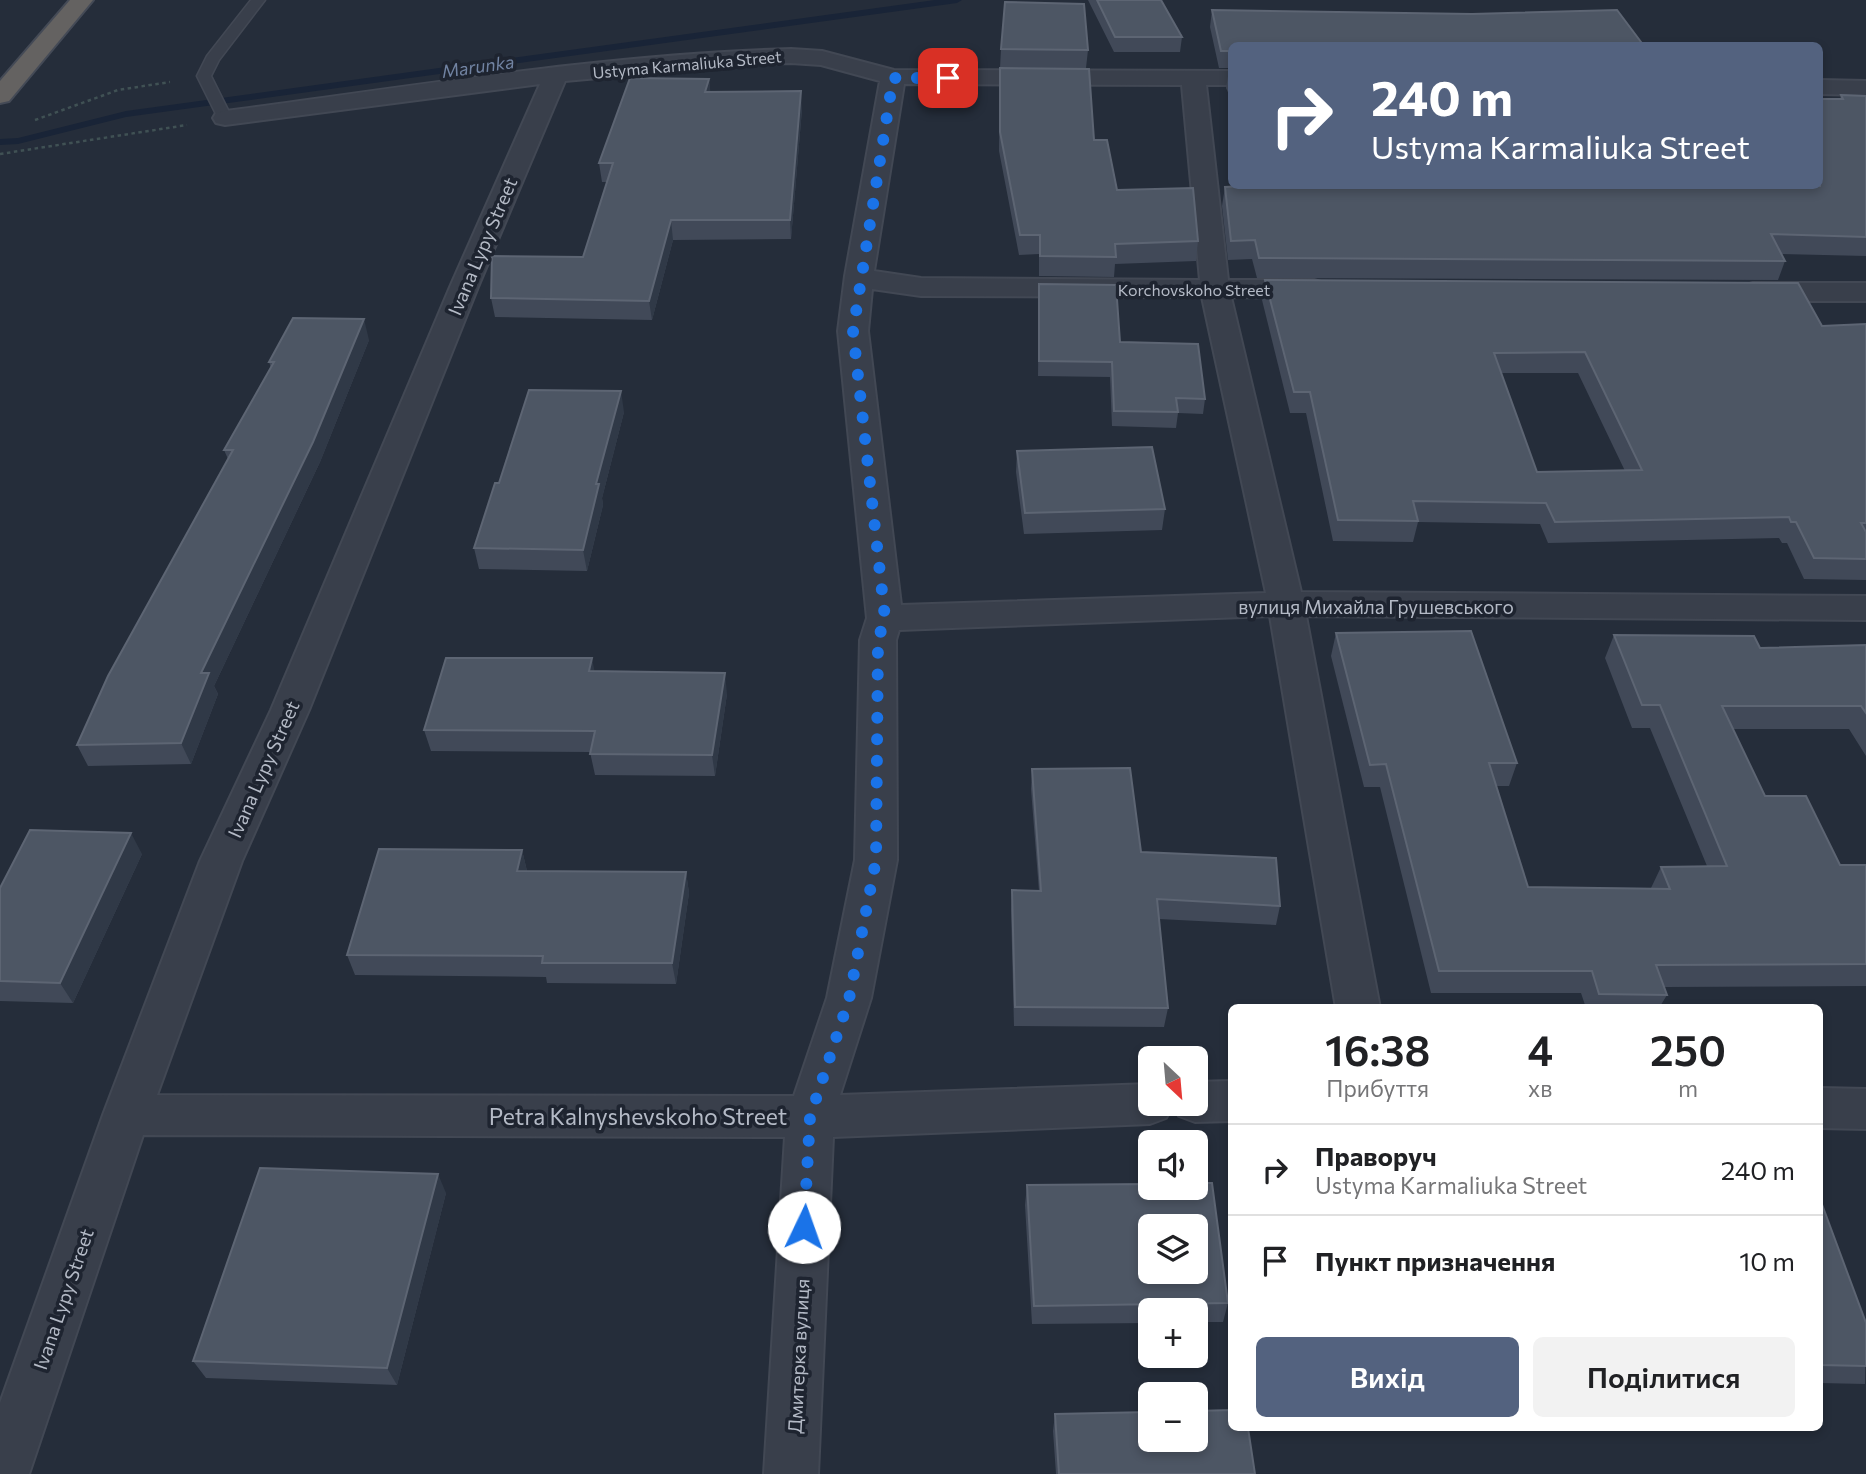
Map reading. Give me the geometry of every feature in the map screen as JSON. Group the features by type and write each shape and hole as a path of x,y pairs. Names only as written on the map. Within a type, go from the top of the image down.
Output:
{"highway":[{"path":"0,96 82,0"}],"street":[{"name":"Ustyma Karmaliuka Street","path":"221,109 556,75 791,56 822,58 893,78 1228,78"},
{"name":"Ivana Lypy Street","path":"2,1474 126,1115 221,861 290,710 464,287 556,75"},
{"name":"Дмитерка вулиця","path":"791,1474 810,1117 849,999 876,860 878,640 885,618 853,331 859,276 893,78"},
{"path":"1193,78 1215,289 1286,604 1357,1004"},
{"path":"1823,87 1866,88"},
{"name":"Korchovskoho Street","path":"859,276 887,284 921,287 1339,289"},
{"path":"1727,291 1866,292"},
{"name":"вулиця Михайла Грушевського","path":"885,618 1286,604 1866,608"},
{"path":"1208,1102 1228,1101"},
{"name":"Petra Kalnyshevskoho Street","path":"126,1115 810,1117 1138,1104"},
{"path":"1823,1108 1866,1110"}],"lane":[{"path":"221,109 204,76 212,60 258,0"}],"path":[{"path":"30,122 118,90 204,76"},
{"path":"0,154 221,109"}],"building":[{"path":"1097,0 1161,0 1182,37 1115,37"},
{"path":"1005,2 1084,4 1088,50 1001,49"},
{"path":"1212,10 1472,14 1617,10 1641,42 1228,42 1228,51 1221,51"},
{"path":"1000,68 1089,69 1094,140 1107,140 1117,190 1193,188 1198,241 1115,244 1116,257 1040,256 1040,235 1020,235 1000,132"},
{"path":"630,78 709,79 705,92 801,91 790,220 671,220 649,301 491,298 492,256 583,257 613,163 599,163"},
{"path":"1841,95 1866,96 1866,237 1771,234 1785,261 1259,258 1255,240 1231,241 1225,187 1823,189 1823,99 1843,99"},
{"path":"1265,280 1798,283 1822,326 1866,324 1866,523 1861,523 1866,532 1866,559 1814,558 1796,522 1791,522 1789,517 1555,522 1546,503 1413,501 1418,521 1338,520 1310,392 1294,392","holes":["1585,352 1642,470 1537,472 1494,353"]},
{"path":"1039,284 1116,285 1120,342 1198,344 1205,399 1176,398 1178,412 1114,411 1112,362 1039,361"},
{"path":"293,318 364,319 313,442 201,673 209,673 181,743 77,745 108,676 233,450 224,450 274,362 269,362"},
{"path":"529,390 621,391 596,484 599,484 583,550 474,548 495,483 499,483"},
{"path":"1152,447 1165,509 1025,513 1017,451"},
{"path":"1471,631 1517,763 1489,763 1528,887 1670,889 1661,867 1727,866 1660,705 1642,705 1614,635 1754,636 1760,648 1866,645 1866,713 1861,706 1722,706 1765,796 1806,796 1840,865 1866,865 1866,964 1656,965 1667,995 1599,994 1592,971 1439,971 1386,764 1370,765 1336,633"},
{"path":"446,658 592,658 589,671 725,673 712,755 590,754 595,731 424,730"},
{"path":"1130,768 1141,852 1276,858 1280,906 1157,899 1168,1008 1015,1007 1012,890 1041,891 1032,769"},
{"path":"30,830 131,833 60,983 0,981 0,888"},
{"path":"379,849 522,850 517,871 686,872 672,963 542,963 543,956 347,955"},
{"path":"260,1168 438,1174 387,1368 193,1361"},
{"path":"1208,1183 1212,1183 1228,1303 1208,1303 1208,1298 1138,1298 1138,1304 1034,1306 1027,1185 1138,1184 1138,1200 1208,1200"},
{"path":"1823,1207 1866,1323 1866,1366 1823,1365"},
{"path":"1228,1410 1228,1431 1248,1431 1255,1474 1059,1474 1055,1414 1138,1412 1138,1452 1208,1452 1208,1411"}],"waterway":[{"name":"Marunka","path":"0,142 18,141 126,114 957,0"}],"route":[{"path":"804,1227 810,1117 849,999 876,860 878,640 885,618 853,331 859,276 893,78 948,78"}]}
